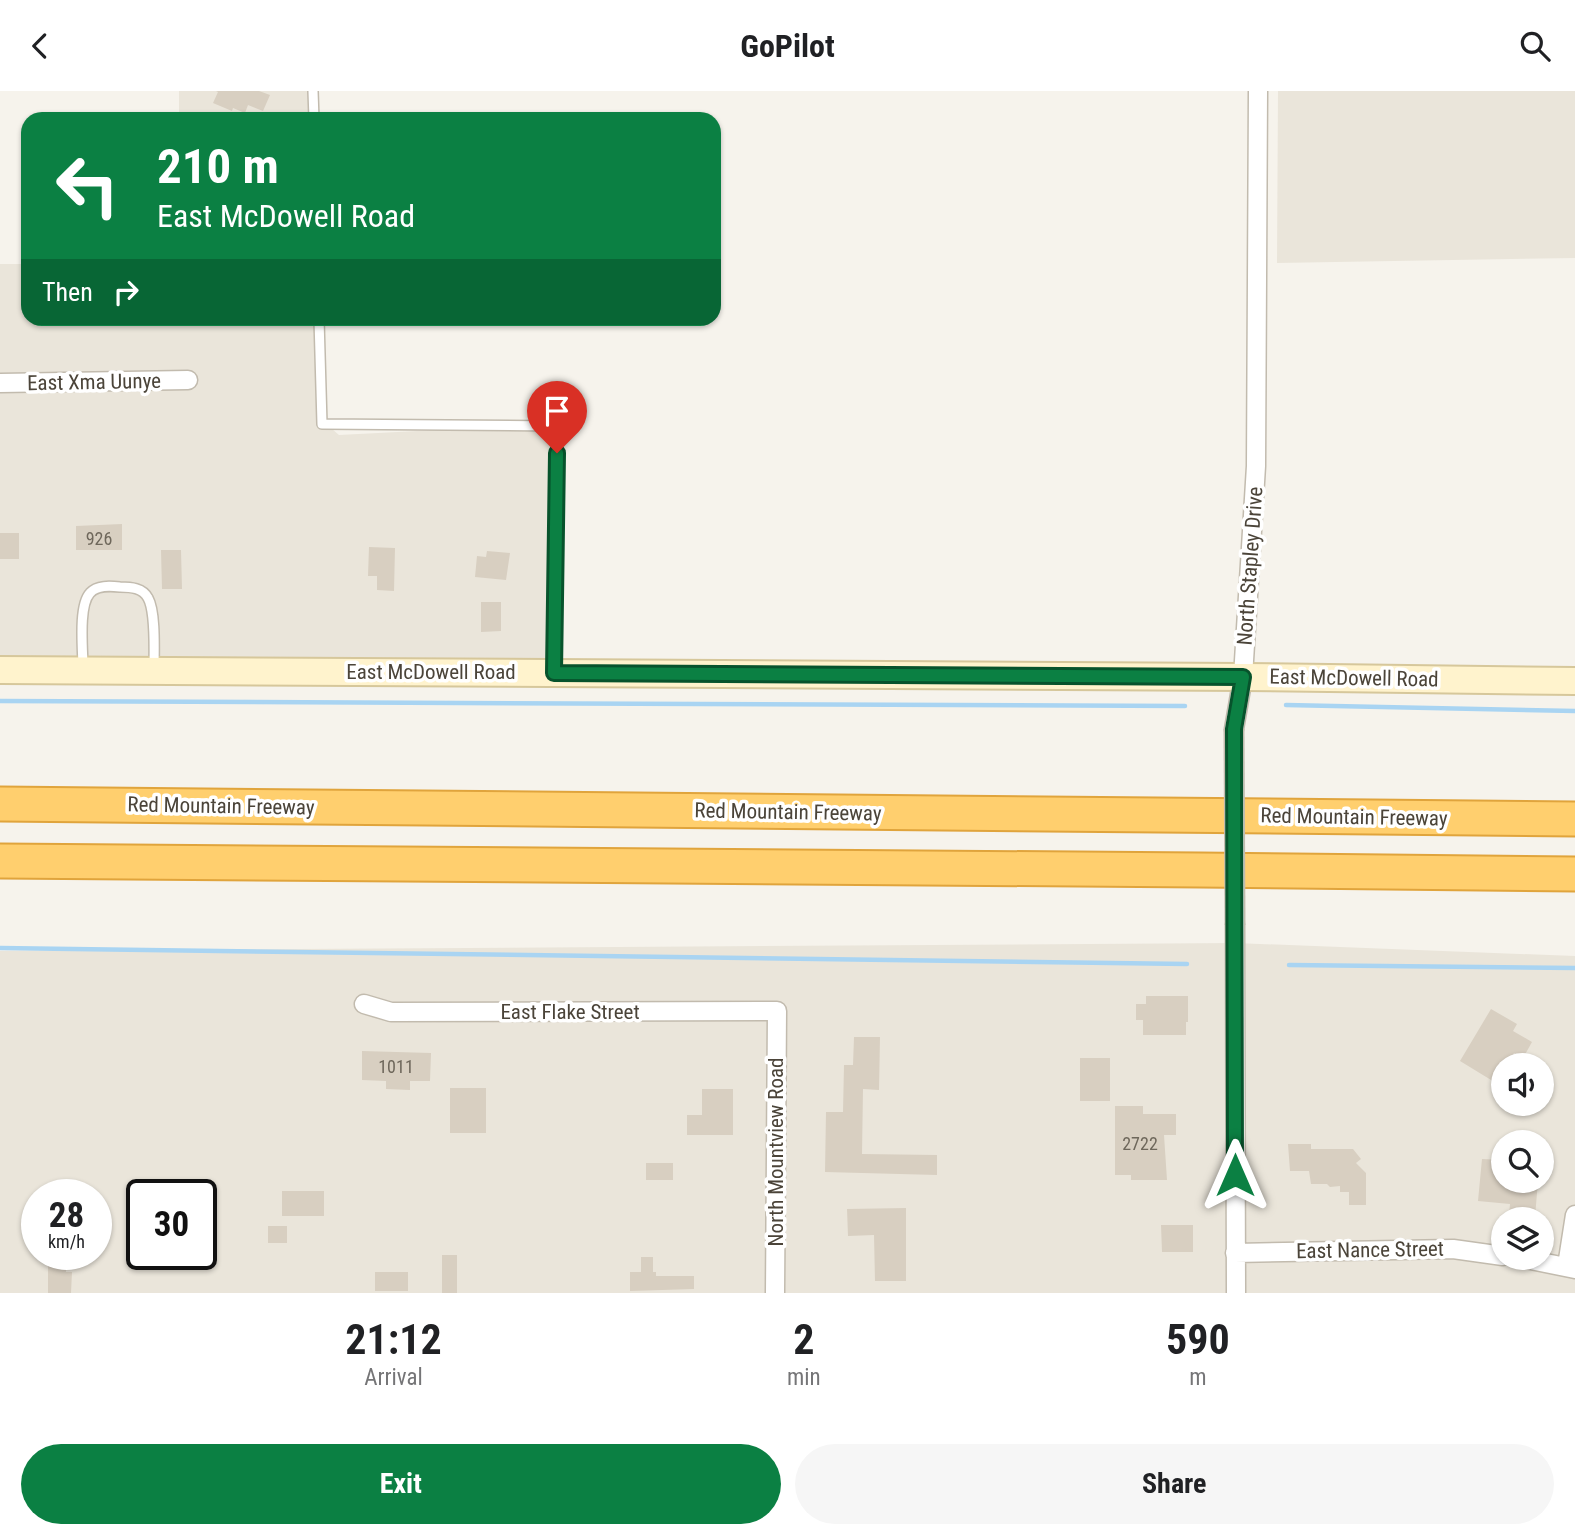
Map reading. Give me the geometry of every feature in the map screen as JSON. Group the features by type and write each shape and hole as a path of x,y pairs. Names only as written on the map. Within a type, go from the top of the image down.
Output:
{"highway":[{"name":"Red Mountain Freeway","path":"0,804 1575,819"},
{"path":"0,861 1575,874"}],"street":[{"name":"North Stapley Drive","path":"1236,1293 1234,729 1243,677 1256,466 1258,91"},
{"name":"East Xma Uunye","path":"0,383 188,380"},
{"name":"East McDowell Road","path":"0,670 1575,681"},
{"name":"East Flake Street","path":"364,1004 391,1012 777,1011"},
{"name":"North Mountview Road","path":"775,1293 777,1011"},
{"path":"1571,1268 1575,1215"},
{"name":"East Nance Street","path":"1236,1253 1453,1249 1491,1254"}],"lane":[{"path":"313,91 314,112"},
{"path":"319,326 322,424 557,426 554,673"},
{"path":"83,670 84,604 90,592 102,586 131,587 144,591 152,612 154,670"}],"shaded area":[{"path":"179,91 314,91 315,112 179,112"},
{"path":"1278,91 1575,91 1575,258 1277,263"},
{"path":"0,264 21,264 21,326 317,326 318,417 339,435 533,425 550,430 554,441 548,662 0,661"},
{"path":"1235,943 1575,956 1575,1293 0,1293 0,951"}],"building":[{"path":"216,91 259,91 270,95 263,111 248,105 245,112 243,112 233,108 232,111 213,103 218,92"},
{"path":"122,524 122,550 76,550 76,526"},
{"path":"0,533 19,533 19,559 0,559"},
{"path":"369,547 395,548 394,591 377,590 377,576 368,576"},
{"path":"161,550 181,550 182,589 162,589"},
{"path":"487,551 510,553 506,580 475,577 477,556 486,557"},
{"path":"481,602 501,602 501,631 481,632"},
{"path":"1146,996 1188,996 1186,1035 1143,1035 1143,1020 1136,1020 1136,1004 1146,1004"},
{"path":"1491,1009 1517,1024 1513,1031 1532,1042 1526,1053 1491,1053 1491,1080 1460,1061"},
{"path":"854,1037 880,1037 879,1090 863,1089 862,1154 937,1155 937,1175 825,1172 826,1112 843,1112 844,1065 853,1065"},
{"path":"362,1051 431,1053 430,1081 410,1081 410,1090 386,1089 386,1081 362,1080"},
{"path":"1080,1058 1110,1058 1110,1101 1080,1101"},
{"path":"450,1088 486,1088 486,1133 450,1133"},
{"path":"702,1089 733,1089 733,1135 687,1135 687,1115 702,1115"},
{"path":"1115,1106 1143,1106 1143,1114 1176,1114 1176,1135 1164,1135 1167,1180 1131,1180 1131,1175 1115,1175"},
{"path":"1288,1144 1311,1144 1311,1149 1353,1149 1361,1159 1356,1163 1366,1173 1366,1205 1349,1205 1349,1192 1340,1192 1340,1186 1311,1184 1309,1171 1290,1171"},
{"path":"1482,1159 1491,1159 1491,1193 1537,1193 1536,1207 1510,1207 1510,1204 1478,1201"},
{"path":"646,1163 673,1163 673,1180 646,1180"},
{"path":"282,1191 324,1191 324,1216 282,1216"},
{"path":"906,1208 906,1281 875,1281 874,1235 848,1236 847,1209"},
{"path":"1161,1225 1193,1225 1193,1252 1162,1252"},
{"path":"268,1226 287,1226 287,1243 268,1243"},
{"path":"442,1255 457,1255 457,1293 442,1293"},
{"path":"641,1257 653,1257 653,1272 656,1272 656,1276 694,1276 694,1289 630,1291 630,1272 641,1272"},
{"path":"48,1270 72,1272 71,1293 48,1293"},
{"path":"375,1272 408,1272 408,1291 375,1291"}],"waterway":[{"path":"0,701 1185,706"},
{"path":"1286,705 1575,711"},
{"path":"0,948 1187,964"},
{"path":"1289,965 1575,968"}],"route":[{"path":"557,453 554,673 1243,677 1234,729 1235,1175"}]}
